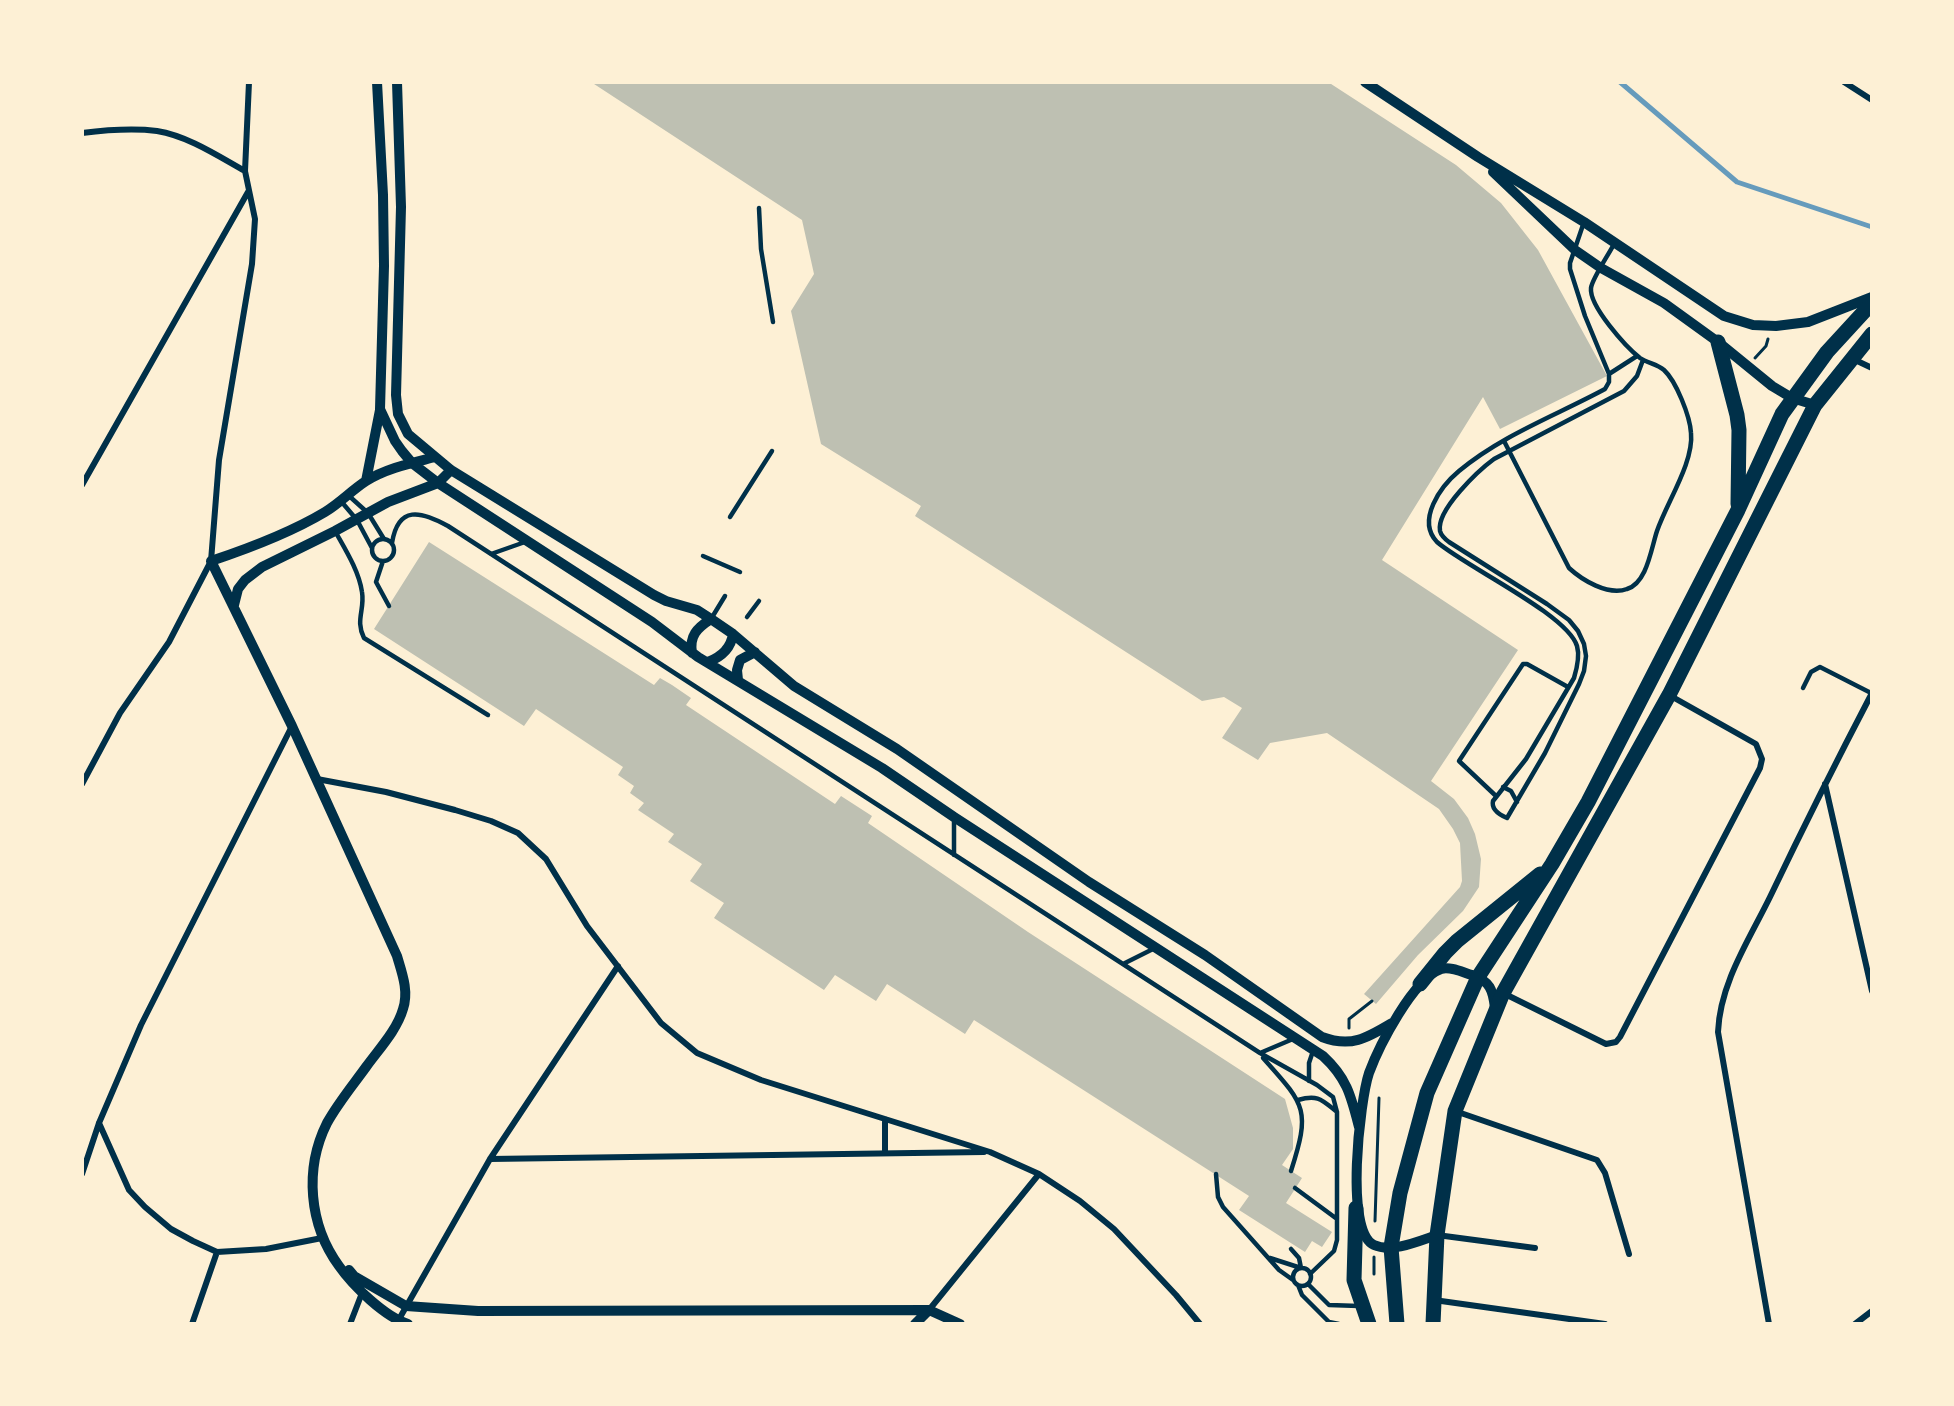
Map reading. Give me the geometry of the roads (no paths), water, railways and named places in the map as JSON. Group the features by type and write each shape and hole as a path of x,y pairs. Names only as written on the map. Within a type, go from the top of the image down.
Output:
{"main road":[{"path":"1397,1323 1391,1247 1400,1193 1426,1093 1478,977 1552,864 1588,802 1738,510 1782,414 1827,352 1872,303"},
{"path":"1433,1323 1437,1235 1455,1111 1503,993 1670,695 1815,405 1872,334"},
{"path":"1718,342 1739,430 1738,510"},
{"path":"1420,984 1457,941 1552,864"},
{"path":"1356,1208 1354,1280 1370,1323"}],"street":[{"path":"82,784 120,713 169,642 211,561 219,460 252,264 255,219 245,171 249,82"},
{"path":"366,482 380,409 384,266 377,82"},
{"path":"397,82 401,207 396,405 408,434 451,470 654,595 697,610 711,619 733,634 794,686 897,749 1089,882 1205,955 1322,1037 1332,1041 1358,1041 1392,1023"},
{"path":"1365,82 1478,157 1584,222 1724,316 1753,325 1768,326 1808,322 1872,297"},
{"path":"1844,82 1872,100"},
{"path":"82,133 111,130 156,131 195,144 245,171"},
{"path":"1478,157 1575,250 1601,268 1664,303 1718,342 1772,386 1792,398 1815,405"},
{"path":"82,485 249,191"},
{"path":"1851,358 1872,368"},
{"path":"380,409 395,441 412,463 438,483 652,622 692,653 882,768 1314,1050 1333,1065 1348,1087 1359,1127"},
{"path":"211,561 259,545 326,511 366,482 396,468 435,457"},
{"path":"234,605 238,589 251,574 262,567 388,502 438,483 451,470"},
{"path":"326,511 335,531"},
{"path":"211,561 292,726 397,956 406,991 403,1010 391,1033 328,1122 314,1160 312,1184 315,1214 322,1238 338,1266 362,1293 403,1322 406,1306 490,1159 618,966"},
{"path":"692,653 691,642 694,633 711,619"},
{"path":"708,662 727,650 733,634"},
{"path":"738,680 737,670 740,660 755,652"},
{"path":"1769,1323 1718,1032 1719,1015 1729,980 1871,693"},
{"path":"1503,993 1606,1044 1616,1042 1620,1037 1760,768 1762,759 1756,744 1670,695"},
{"path":"82,1174 99,1123 141,1024 292,726"},
{"path":"316,778 386,792 443,807 491,821 518,833 546,859 587,926 661,1023 697,1053 761,1080 990,1152 1039,1174 1080,1201 1114,1229 1200,1323"},
{"path":"1824,784 1872,991"},
{"path":"1496,1010 1492,988 1489,984 1478,977 1447,968 1439,969 1420,984 1392,1023 1369,1072 1359,1127 1356,1208 1362,1231 1374,1246 1391,1247 1437,1235 1535,1248"},
{"path":"1455,1111 1597,1160 1605,1173 1629,1254"},
{"path":"885,1119 885,1153"},
{"path":"99,1123 129,1190 171,1229 216,1252 266,1249 322,1238"},
{"path":"490,1159 990,1152"},
{"path":"915,1323 929,1310 1039,1174"},
{"path":"322,1238 354,1276 406,1306 478,1311 929,1310 945,1321 960,1323"},
{"path":"192,1323 216,1252"},
{"path":"350,1323 362,1293"},
{"path":"1433,1299 1605,1323"},
{"path":"1855,1323 1872,1311"}],"lane":[{"path":"759,208 761,249 773,322"},
{"path":"1584,222 1570,263 1571,276 1609,374 1610,382 1605,389 1504,441 1459,471 1438,497 1431,509 1429,522 1431,534 1437,542 1550,616 1571,635 1576,646 1577,668 1568,687 1526,759 1496,796 1492,805 1499,814 1507,818 1545,753 1579,684 1586,656 1584,644 1578,631 1569,620 1447,540 1441,533 1440,526 1446,510 1478,471 1509,451 1624,391 1636,376 1643,360"},
{"path":"1504,441 1569,568 1578,577 1594,585 1624,591 1634,586 1643,574 1664,511 1684,469 1691,442 1687,414 1666,372 1637,356 1602,316 1592,297 1591,288 1614,244"},
{"path":"1609,374 1637,356"},
{"path":"730,517 772,451"},
{"path":"344,498 368,513 384,539 392,543"},
{"path":"344,498 375,557 383,561 391,559 394,551 392,543 394,526 400,519 420,514 448,525 1260,1053 1333,1097 1337,1112 1337,1240 1334,1251 1310,1274 1308,1284"},
{"path":"335,531 361,585 363,596 360,629 364,638 488,715"},
{"path":"372,548 378,540 384,539"},
{"path":"491,554 529,540"},
{"path":"1437,542 1447,540"},
{"path":"703,556 740,572"},
{"path":"383,561 376,582 389,606"},
{"path":"711,619 725,596"},
{"path":"747,617 759,601"},
{"path":"1496,796 1459,761 1482,726 1523,664 1527,663 1568,687"},
{"path":"1803,688 1811,672 1820,667 1871,693"},
{"path":"1503,787 1511,791 1517,802"},
{"path":"954,817 954,855"},
{"path":"1123,964 1155,947"},
{"path":"1260,1053 1295,1038"},
{"path":"1309,1081 1310,1063 1314,1050"},
{"path":"1260,1053 1298,1100 1303,1124 1302,1136 1291,1170"},
{"path":"1298,1100 1315,1097 1337,1112"},
{"path":"1216,1174 1218,1197 1223,1207 1279,1270 1298,1285 1302,1295 1329,1323 1339,1323"},
{"path":"1295,1188 1337,1219"},
{"path":"1291,1249 1299,1257 1301,1268"},
{"path":"1270,1258 1305,1269 1310,1274"},
{"path":"1293,1280 1294,1274 1301,1268"},
{"path":"1308,1284 1329,1305 1362,1306"},
{"path":"1298,1285 1308,1284"}],"waterway":[{"path":"1620,82 1737,182 1872,227"}]}
